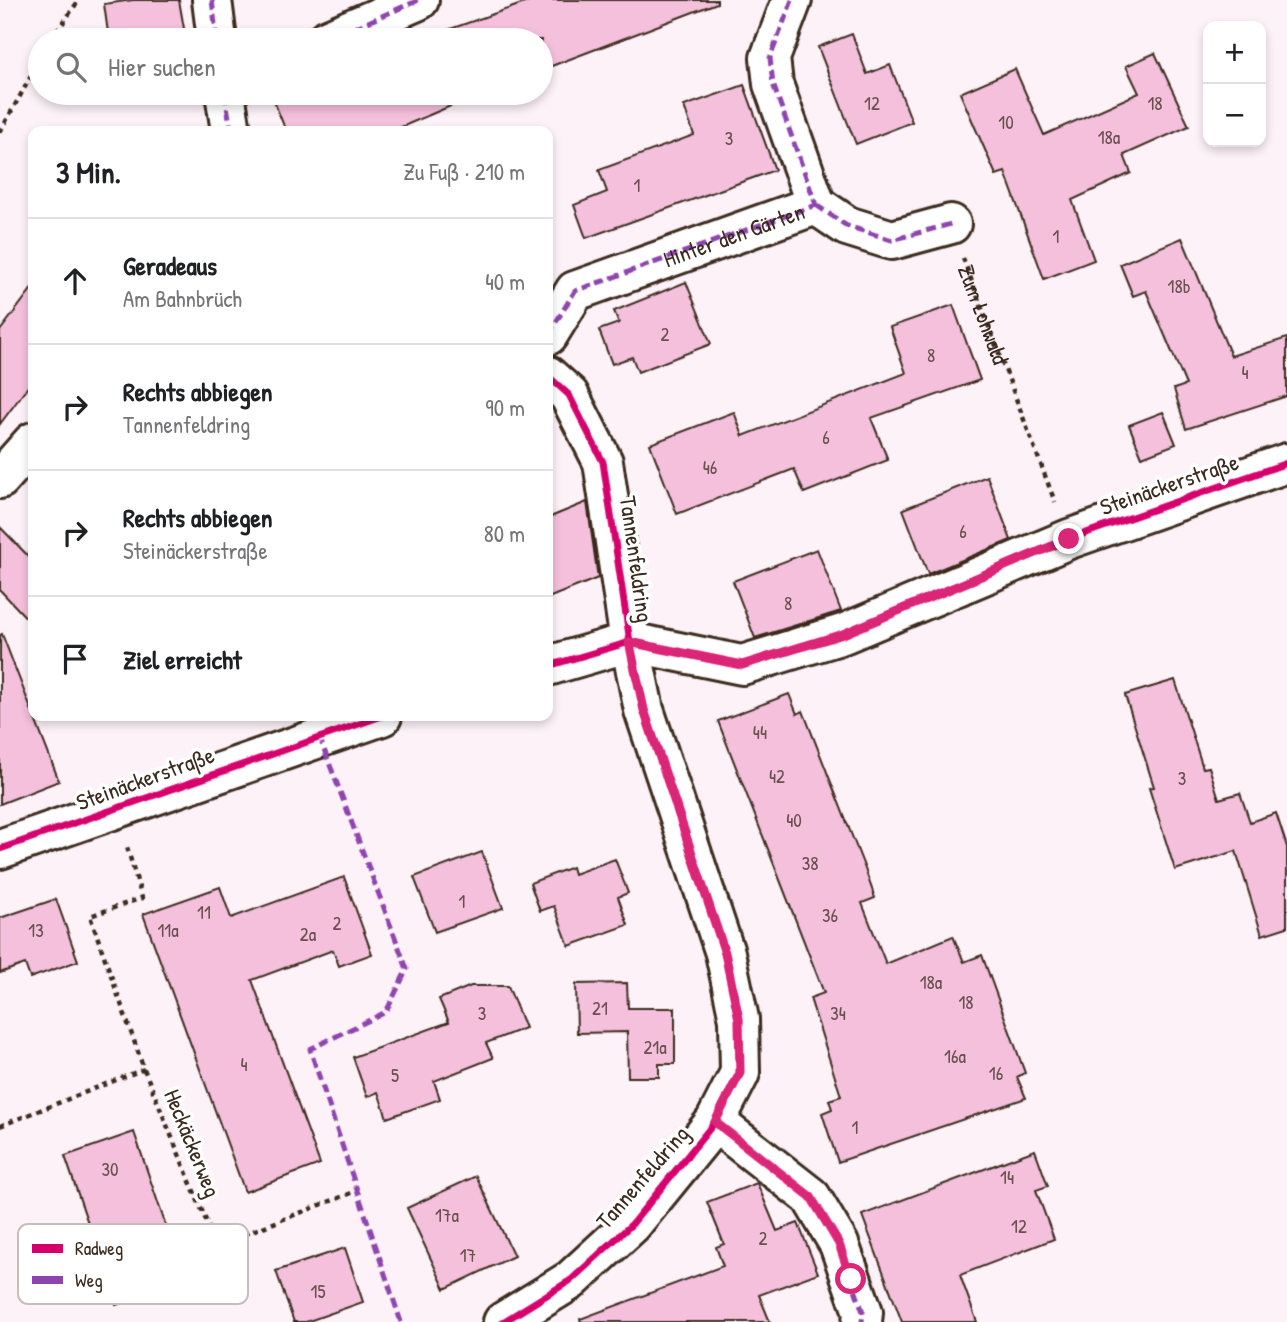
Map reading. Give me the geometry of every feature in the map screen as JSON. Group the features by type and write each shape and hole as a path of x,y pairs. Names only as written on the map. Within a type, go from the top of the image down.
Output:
{"street":[{"path":"212,0 216,28"},
{"path":"354,28 419,0"},
{"name":"Hinter den Gärten","path":"553,327 575,291 816,205 773,84 770,58 792,0"},
{"path":"227,105 230,126"},
{"path":"816,205 847,226 892,240 951,224"},
{"name":"Tannenfeldring","path":"503,1322 571,1280 632,1224 715,1122 740,1073 739,1019 725,953 644,710 629,642 603,462 569,395 553,381"},
{"path":"0,479 28,448"},
{"name":"Steinäckerstraße","path":"553,665 629,642 742,665 843,634 1069,539 1287,463"},
{"name":"Steinäckerstraße","path":"0,849 366,721"},
{"path":"715,1122 811,1197 839,1244 863,1312 862,1322"}],"path":[{"path":"59,28 79,0"},
{"path":"0,132 28,82"}],"building":[{"path":"133,0 179,0 184,28 107,28 104,4"},
{"path":"533,0 717,0 717,3 553,65 553,28 453,28"},
{"path":"852,34 867,74 890,65 912,122 856,144 818,47"},
{"path":"1155,53 1189,126 1124,155 1131,173 1072,200 1094,260 1044,279 1005,172 996,175 960,93 1015,69 1044,135 1139,93 1126,66"},
{"path":"744,85 775,170 586,238 574,205 607,192 599,170 694,135 684,106"},
{"path":"276,105 453,105 404,126 284,126"},
{"path":"1182,238 1231,356 1287,338 1287,396 1186,429 1174,389 1186,385 1146,291 1133,296 1120,264"},
{"path":"686,282 711,344 638,372 632,357 612,364 599,330 619,323 614,311"},
{"path":"28,294 28,387 0,424 0,331"},
{"path":"953,305 980,380 871,418 888,460 804,493 794,469 677,514 650,444 734,412 743,436 906,373 890,327"},
{"path":"1163,412 1176,444 1142,457 1129,425"},
{"path":"987,476 1011,540 928,574 903,509"},
{"path":"587,502 598,578 553,596 553,516"},
{"path":"0,527 28,556 28,620 0,590"},
{"path":"817,549 841,611 755,638 733,581"},
{"path":"2,634 28,701 28,721 36,721 59,781 0,804"},
{"path":"1175,680 1203,768 1209,767 1219,799 1240,793 1250,822 1276,813 1287,847 1287,927 1262,935 1236,851 1175,870 1149,788 1154,787 1125,695"},
{"path":"789,694 797,714 803,711 865,869 875,898 862,903 886,964 953,936 964,962 982,955 1025,1073 1017,1077 1026,1098 838,1162 822,1113 832,1109 829,1100 841,1096 810,998 824,993 718,721"},
{"path":"482,852 503,908 435,932 414,877"},
{"path":"615,859 628,893 618,897 628,925 569,946 554,906 540,911 530,883 572,867 574,874"},
{"path":"344,877 372,954 339,966 333,950 252,980 320,1164 245,1192 143,914 220,887 231,918"},
{"path":"56,899 78,961 30,978 25,964 0,973 0,918"},
{"path":"627,983 628,1008 675,1008 675,1064 659,1064 659,1077 628,1077 627,1032 577,1033 576,984"},
{"path":"471,986 508,986 525,1028 486,1043 493,1058 434,1081 440,1099 387,1118 378,1092 367,1097 353,1057 449,1022 439,999"},
{"path":"134,1132 165,1224 88,1224 65,1156"},
{"path":"1035,1150 1048,1186 1036,1190 1054,1239 960,1275 977,1322 902,1322 862,1215"},
{"path":"476,1176 514,1256 445,1289 407,1208"},
{"path":"757,1183 777,1231 798,1223 818,1273 759,1295 770,1322 581,1322 580,1319 723,1266 716,1247 724,1244 707,1202"},
{"path":"345,1248 363,1302 306,1322 294,1322 276,1271"}],"marked path":[{"path":"212,0 216,28"},
{"path":"354,28 419,0"},
{"path":"792,0 770,58 773,84 816,205"},
{"path":"227,105 230,126"},
{"path":"816,205 847,226 892,240 951,224"},
{"path":"553,327 575,291 816,205"},
{"path":"319,736 407,969 386,1012 310,1049 401,1322"},
{"path":"715,1122 811,1197 839,1244 863,1312 862,1322"}],"cycle path":[{"path":"503,1322 571,1280 632,1224 715,1122 740,1073 739,1019 725,953 644,710 630,642 603,462 569,395 553,381"},
{"path":"553,665 630,642 742,665 843,634 1069,539 1287,463"},
{"path":"0,849 368,721"}],"route":[{"path":"851,1279 839,1244 811,1197 715,1122 740,1073 739,1019 725,953 644,710 629,642 742,665 843,634 1069,539"}]}
